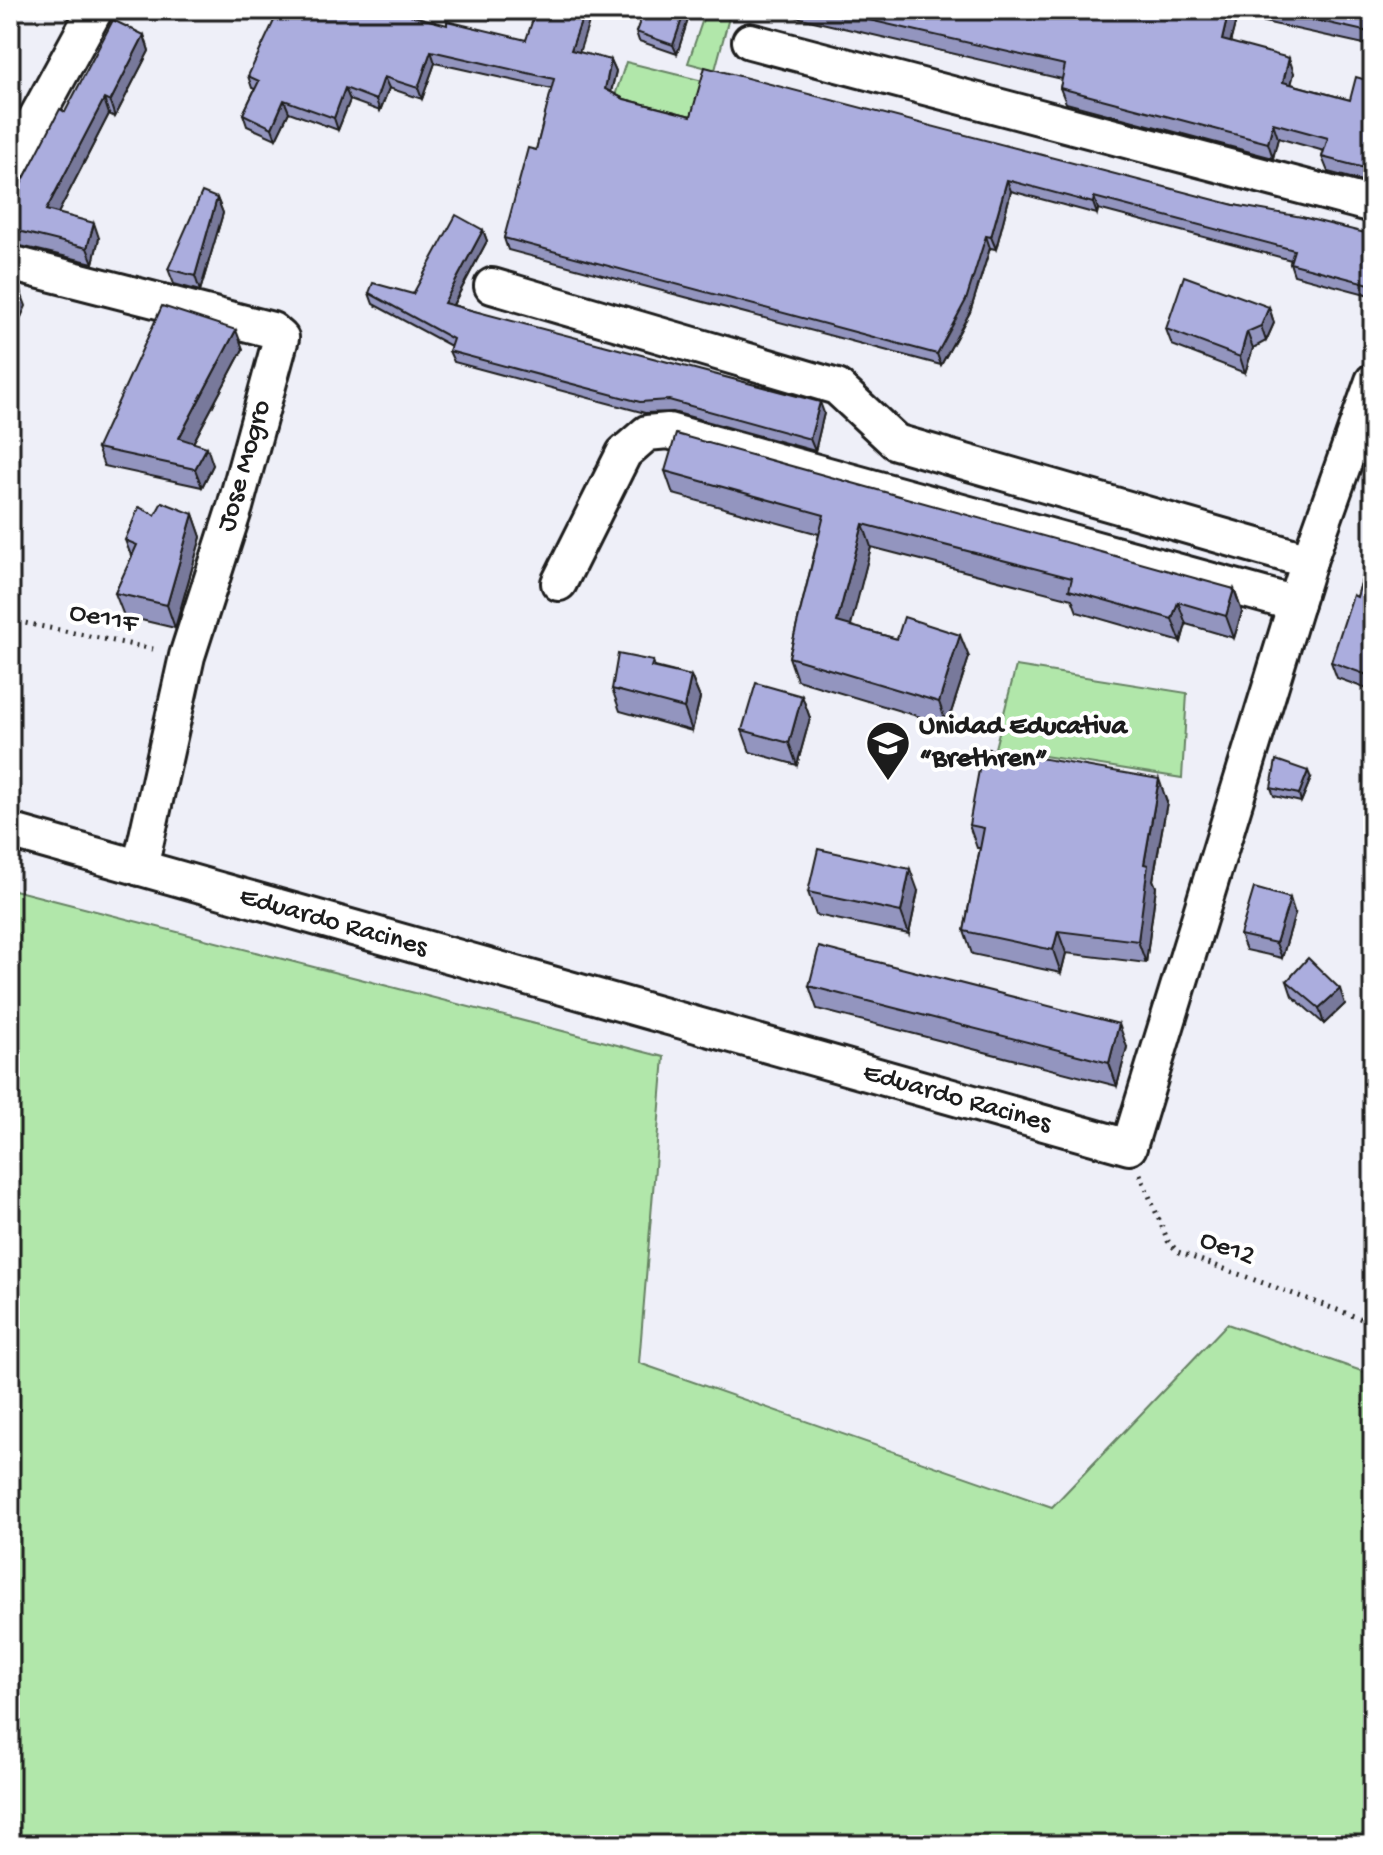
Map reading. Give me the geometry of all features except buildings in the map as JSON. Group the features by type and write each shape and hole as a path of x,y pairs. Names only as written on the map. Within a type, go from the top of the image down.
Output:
{"street":[{"path":"10,166 95,10"},
{"path":"750,41 1373,205"},
{"name":"Jose Mogro","path":"10,263 272,330 281,338 235,507 187,656 140,868"},
{"path":"492,286 837,387 896,442 1309,561"},
{"path":"1129,1147 1309,561 1373,381"},
{"path":"559,583 624,453 647,433 668,431 1296,604"},
{"name":"Eduardo Racines","path":"10,831 1129,1147"}],"path":[{"name":"Oe11F","path":"10,620 187,656"},
{"name":"Oe12","path":"1129,1147 1168,1241 1178,1252 1373,1323"}],"green space":[{"path":"706,10 731,10 715,70 688,63"},
{"path":"626,62 703,81 690,122 612,105"},
{"path":"1016,666 1187,693 1182,778 995,748"},
{"path":"10,889 664,1057 639,1363 1052,1507 1227,1324 1373,1375 1373,1845 10,1845"}],"place":[{"name":"Unidad Educativa “Brethren”","path":"888,782"}]}
